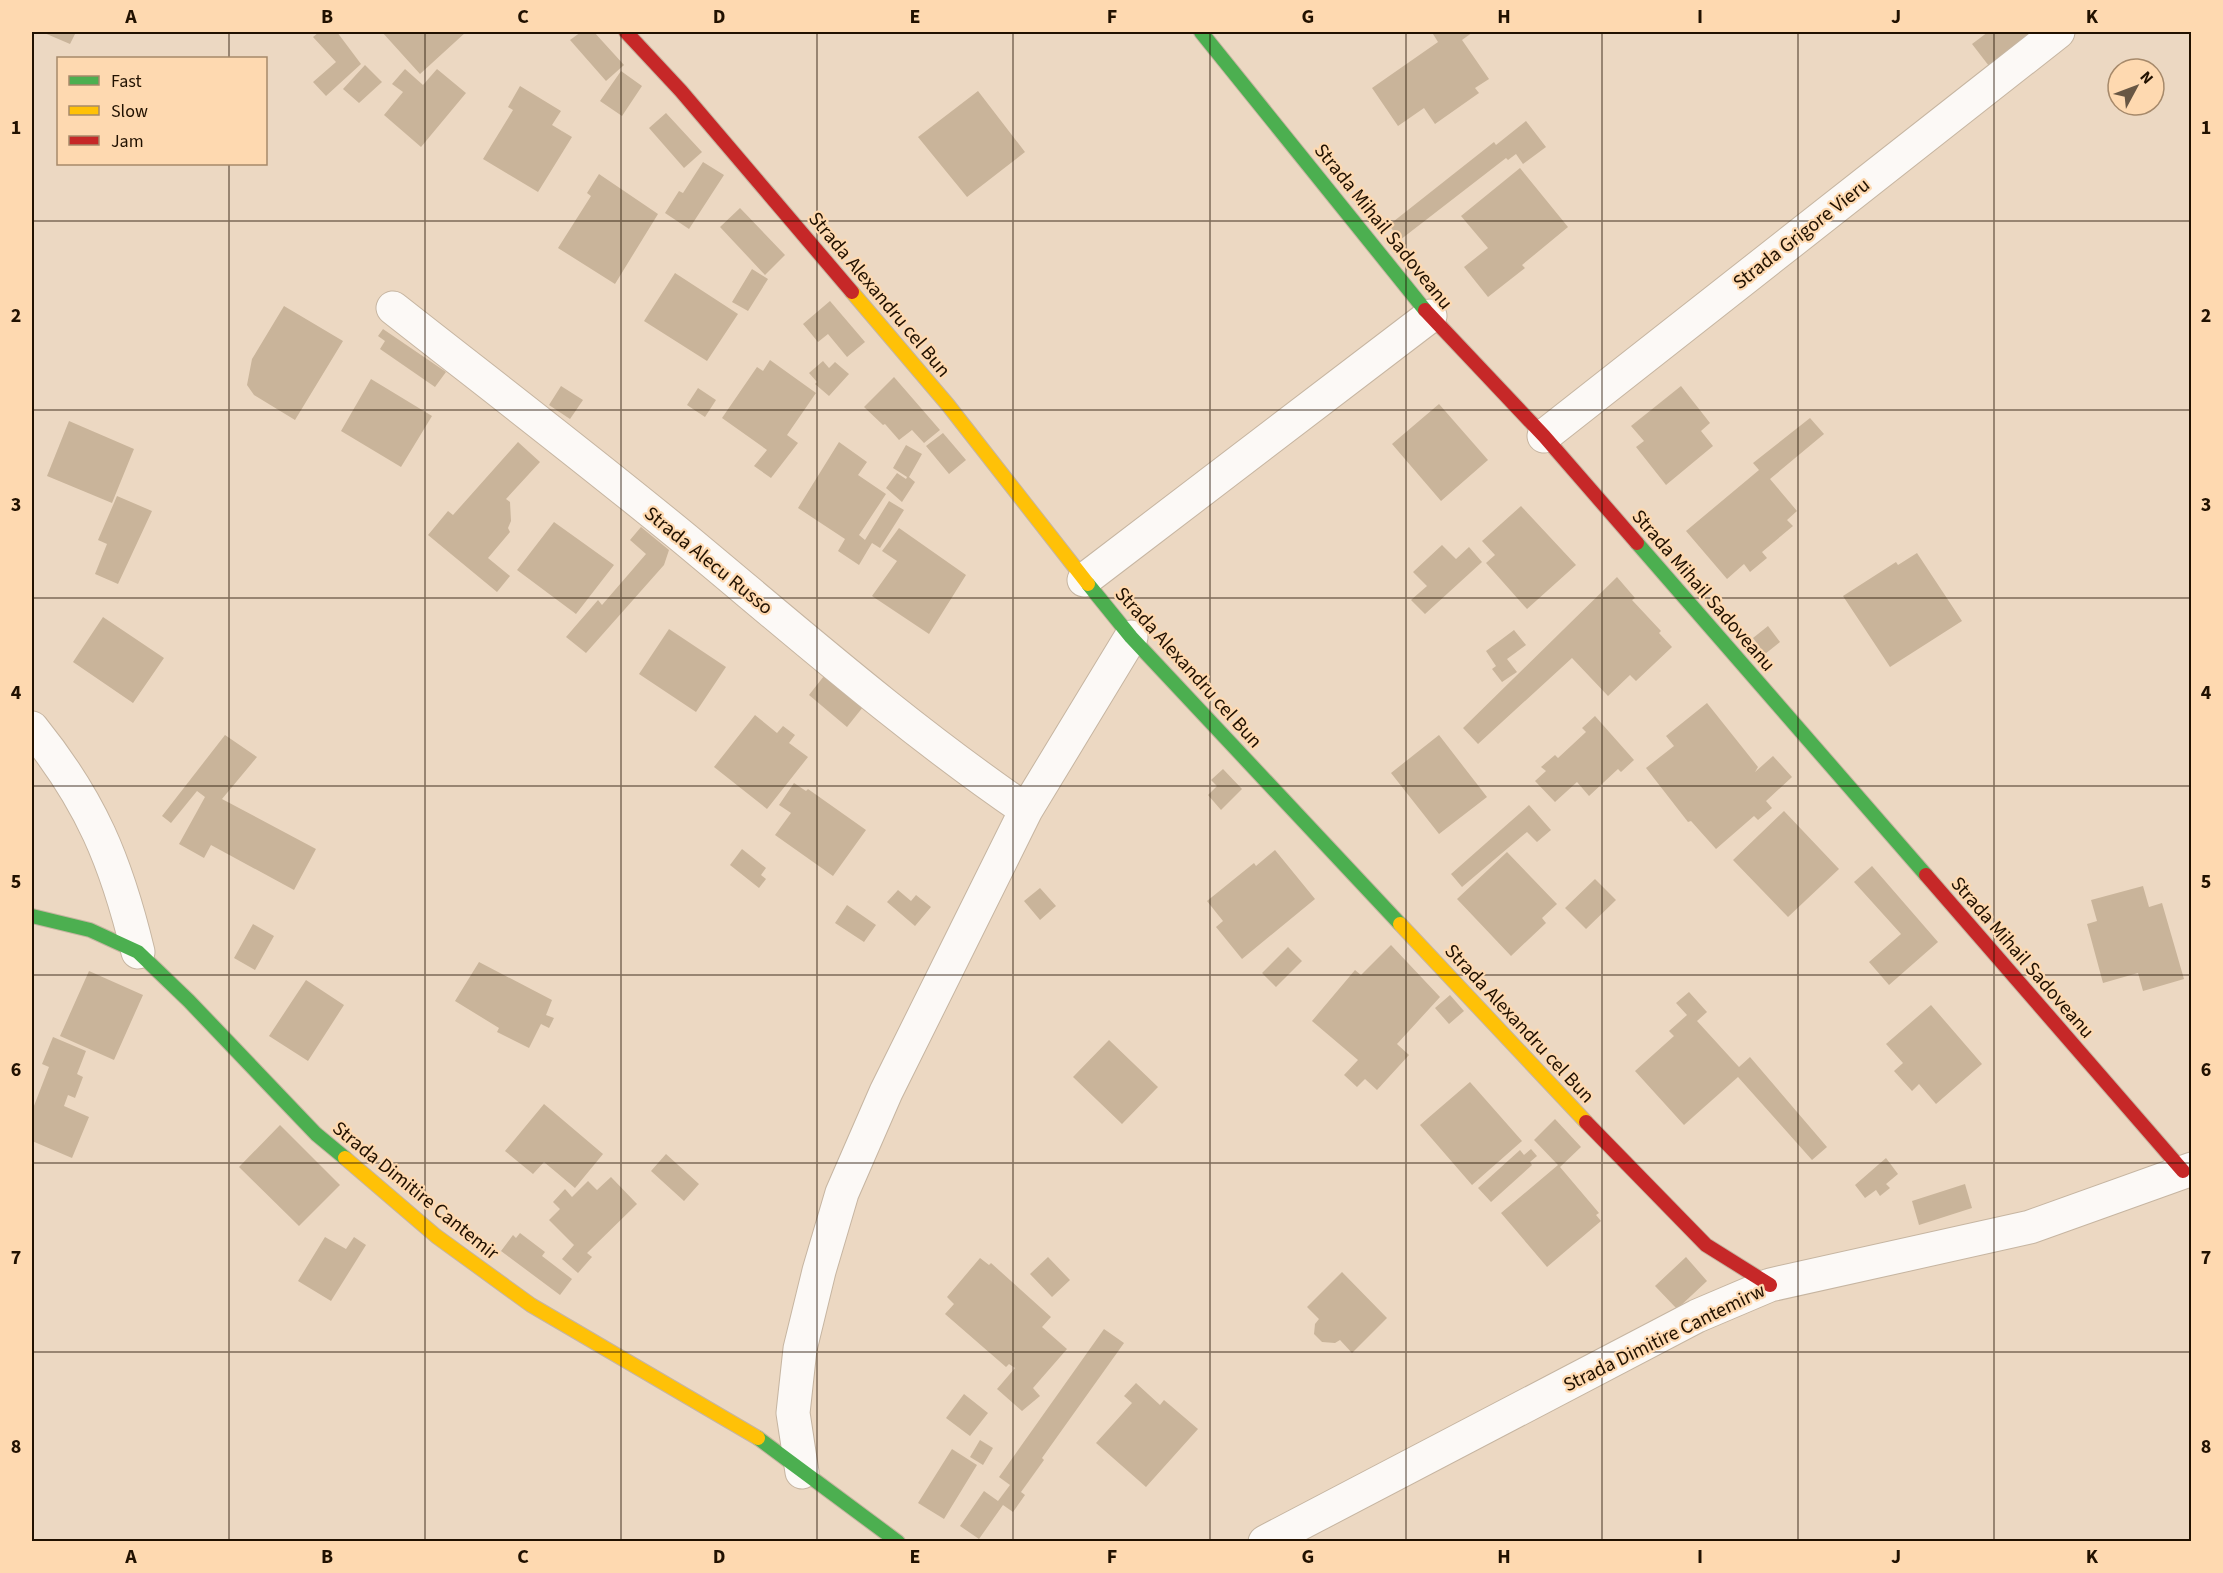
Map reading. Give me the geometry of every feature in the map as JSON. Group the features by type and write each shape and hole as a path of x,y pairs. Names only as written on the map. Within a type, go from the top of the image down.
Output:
{"street":[{"name":"Strada Alexandru cel Bun","path":"626,32 681,91 948,405 1131,637 1650,1190 1706,1245 1770,1285"},
{"name":"Strada Mihail Sadoveanu","path":"1201,32 1430,316 1544,436 2187,1170"},
{"name":"Strada Grigore Vieru","path":"1544,436 2058,32"},
{"name":"Strada Alecu Russo","path":"393,308 682,537 884,705 969,771 1026,810"},
{"path":"1084,580 1430,316"},
{"path":"897,1542 801,1472 793,1413 800,1349 819,1271 842,1193 886,1092 1026,810 1131,637"},
{"path":"32,728 58,761 100,831 123,891 138,952"},
{"name":"Strada Dimitire Cantemir","path":"32,916 90,930 138,952 189,1001 316,1134 436,1236 531,1305 629,1364 744,1428 801,1472"},
{"name":"Strada Dimitire Cantemirw","path":"1265,1542 1697,1316 1770,1285 2030,1227 2187,1170"}],"building":[{"path":"42,32 76,32 70,44"},
{"path":"319,32 337,32 361,64 326,96 313,82 336,62 313,37"},
{"path":"382,32 466,32 420,74"},
{"path":"581,32 594,32 624,65 606,81 570,40"},
{"path":"1436,32 1473,32 1462,40 1489,79 1475,88 1479,93 1435,124 1424,108 1398,126 1372,88 1438,42 1433,34"},
{"path":"1988,32 2034,32 1989,66 1972,44"},
{"path":"365,65 382,82 359,103 343,89"},
{"path":"405,69 423,85 437,69 466,93 421,147 384,115 403,92 392,84"},
{"path":"621,71 642,86 622,116 600,101"},
{"path":"520,86 561,111 552,125 572,137 538,192 483,159 513,110 508,107"},
{"path":"978,91 1025,152 967,197 918,137"},
{"path":"666,113 702,152 684,168 649,128"},
{"path":"1526,121 1546,147 1523,164 1516,154 1508,160 1506,158 1400,240 1389,225 1494,142 1496,145"},
{"path":"703,162 724,175 689,229 665,213 679,191 683,193"},
{"path":"1520,168 1568,227 1522,265 1525,268 1488,297 1464,267 1488,248 1461,216"},
{"path":"599,174 658,214 615,284 558,248 591,196 587,193"},
{"path":"740,208 785,255 765,275 720,227"},
{"path":"752,269 768,279 748,311 732,302"},
{"path":"675,273 738,314 707,361 644,321"},
{"path":"830,301 865,342 847,357 828,334 818,342 803,324"},
{"path":"284,306 343,341 295,420 254,395 247,385 252,359"},
{"path":"383,329 446,372 435,387 380,349 385,341 378,336"},
{"path":"770,360 816,393 787,435 798,443 771,478 754,466 767,450 722,418 757,367 763,371"},
{"path":"823,361 829,368 835,362 849,374 829,396 815,384 817,382 809,373"},
{"path":"894,377 940,430 924,443 912,430 899,440 885,424 883,425 864,407"},
{"path":"371,379 432,416 401,467 341,431"},
{"path":"561,386 583,400 570,419 549,405"},
{"path":"1681,386 1710,423 1701,431 1713,446 1666,485 1636,447 1644,441 1631,426"},
{"path":"698,388 716,400 705,417 687,405"},
{"path":"1439,404 1488,460 1441,501 1392,444"},
{"path":"1810,418 1824,434 1770,479 1797,511 1787,520 1793,526 1762,552 1767,558 1750,572 1744,564 1727,579 1686,531 1759,470 1753,463"},
{"path":"69,421 134,449 112,503 47,476"},
{"path":"943,433 966,460 949,474 926,446"},
{"path":"518,442 540,462 506,499 510,502 511,521 508,528 510,532 488,558 510,576 497,592 428,535 448,511 453,515"},
{"path":"839,442 867,462 858,475 886,494 859,535 865,540 889,501 904,510 880,548 872,543 859,565 838,551 845,539 798,508"},
{"path":"906,445 922,454 909,477 915,482 902,502 886,488 897,473 906,479 907,477 893,468"},
{"path":"117,496 152,511 118,584 95,574 107,544 98,540"},
{"path":"1521,506 1576,565 1527,609 1486,563 1495,555 1482,541"},
{"path":"554,522 614,565 576,614 517,570"},
{"path":"641,527 669,550 664,565 586,653 566,637 598,600 602,605 646,554 630,540"},
{"path":"899,528 966,575 929,634 872,596 897,561 882,551"},
{"path":"1442,545 1456,559 1469,547 1482,562 1425,614 1411,600 1427,586 1413,572"},
{"path":"1917,553 1962,621 1890,667 1843,596 1896,562 1898,565"},
{"path":"1617,577 1635,598 1632,600 1661,631 1659,633 1672,647 1636,681 1630,675 1608,696 1572,658 1478,744 1463,728"},
{"path":"103,617 164,658 133,703 73,662"},
{"path":"1768,626 1780,642 1765,654 1753,638"},
{"path":"669,629 726,667 696,712 639,674"},
{"path":"1514,630 1526,645 1507,659 1517,672 1502,682 1492,669 1496,666 1486,651"},
{"path":"824,676 863,707 847,727 809,695"},
{"path":"1707,703 1758,767 1755,772 1773,756 1792,777 1766,801 1772,808 1758,820 1754,816 1716,849 1691,821 1688,822 1646,768 1674,746 1666,736"},
{"path":"755,715 777,733 783,726 795,735 789,743 808,757 767,809 714,767"},
{"path":"1595,716 1634,760 1621,772 1618,769 1589,796 1577,782 1555,802 1535,781 1546,771 1541,767 1555,755 1558,758 1586,732 1582,728"},
{"path":"225,735 257,757 222,799 316,849 294,890 211,845 204,858 179,844 205,797 197,791 171,823 162,816"},
{"path":"1439,735 1487,797 1439,834 1391,773"},
{"path":"1223,769 1242,789 1221,810 1208,795 1217,786 1211,780"},
{"path":"794,783 806,791 808,789 866,830 833,876 775,835 791,813 779,805"},
{"path":"1529,805 1551,830 1537,842 1527,832 1462,887 1451,874"},
{"path":"1784,811 1839,869 1788,917 1733,860"},
{"path":"742,849 766,868 761,875 766,879 759,888 730,865"},
{"path":"1275,850 1315,899 1242,959 1216,927 1223,921 1207,901 1254,863 1256,866"},
{"path":"1507,852 1557,904 1542,918 1546,923 1511,956 1457,899"},
{"path":"1872,866 1938,942 1889,985 1869,962 1901,934 1854,882"},
{"path":"1595,879 1616,900 1586,929 1565,908"},
{"path":"2143,886 2149,907 2162,903 2184,979 2143,991 2138,973 2103,983 2087,924 2097,921 2091,900"},
{"path":"1040,888 1056,906 1040,920 1024,901"},
{"path":"898,890 911,901 916,895 931,907 915,926 887,902"},
{"path":"847,905 876,925 864,942 835,923"},
{"path":"253,924 274,936 255,970 234,958"},
{"path":"1391,945 1440,997 1397,1044 1409,1055 1377,1090 1365,1079 1357,1087 1344,1075 1358,1060 1312,1021 1355,970 1361,975"},
{"path":"1288,947 1302,961 1276,987 1262,973"},
{"path":"479,962 552,1000 546,1015 554,1018 549,1028 541,1024 529,1048 497,1032 499,1028 455,1001"},
{"path":"89,971 143,995 114,1060 60,1036"},
{"path":"306,980 344,1005 308,1061 269,1036"},
{"path":"1689,992 1707,1012 1697,1021 1739,1067 1750,1057 1827,1147 1812,1160 1738,1077 1684,1125 1635,1071 1674,1036 1669,1031 1687,1015 1676,1003"},
{"path":"1450,995 1464,1011 1449,1024 1435,1008"},
{"path":"1931,1005 1982,1064 1936,1104 1919,1084 1912,1091 1894,1071 1903,1063 1886,1044"},
{"path":"53,1037 86,1051 77,1074 83,1077 75,1098 68,1095 64,1106 89,1117 72,1158 32,1141 32,1111 49,1067 42,1064"},
{"path":"1109,1040 1158,1087 1122,1124 1073,1077"},
{"path":"1470,1082 1522,1141 1472,1185 1420,1125"},
{"path":"544,1104 603,1154 575,1188 544,1162 533,1174 505,1151"},
{"path":"1555,1119 1581,1147 1560,1167 1599,1213 1596,1215 1601,1221 1547,1267 1501,1213 1558,1165 1534,1140"},
{"path":"280,1125 340,1185 299,1226 239,1167"},
{"path":"1531,1149 1537,1156 1530,1162 1532,1165 1491,1202 1478,1188 1520,1150 1524,1155"},
{"path":"666,1154 699,1184 684,1201 651,1171"},
{"path":"1886,1158 1898,1174 1886,1184 1890,1188 1880,1196 1876,1190 1865,1198 1855,1185"},
{"path":"611,1177 637,1204 587,1253 592,1257 578,1273 562,1259 574,1245 549,1220 560,1209 553,1202 565,1189 572,1197 588,1181 597,1190"},
{"path":"1965,1184 1972,1208 1919,1225 1912,1201"},
{"path":"520,1233 545,1252 542,1256 572,1279 560,1295 501,1251 513,1235 516,1238"},
{"path":"325,1237 346,1249 354,1237 366,1245 331,1301 298,1281"},
{"path":"1048,1257 1070,1280 1052,1297 1030,1274"},
{"path":"1686,1257 1707,1281 1677,1309 1655,1286"},
{"path":"980,1258 989,1265 991,1263 1051,1317 1042,1327 1067,1349 1033,1388 1040,1396 1022,1411 997,1389 1015,1368 1009,1364 1006,1367 945,1314 954,1304 947,1297"},
{"path":"1342,1272 1387,1318 1352,1353 1340,1340 1335,1343 1322,1342 1314,1334 1315,1324 1319,1319 1307,1307"},
{"path":"1104,1329 1124,1343 1042,1458 1044,1460 1021,1492 1025,1495 1013,1512 1003,1505 979,1539 960,1526 984,1491 998,1501 1010,1485 999,1477"},
{"path":"1136,1383 1160,1405 1164,1400 1198,1429 1146,1487 1096,1443 1132,1403 1124,1396"},
{"path":"964,1394 988,1413 970,1436 946,1418"},
{"path":"980,1440 993,1448 983,1465 970,1457"},
{"path":"952,1449 977,1465 944,1519 918,1503"}],"traffic: fast":[{"path":"1201,32 1425,310"},
{"path":"1637,543 1926,875"},
{"path":"1088,584 1131,637 1400,924"},
{"path":"32,916 90,930 138,952 189,1001 316,1134 345,1158"},
{"path":"758,1438 898,1542"}],"traffic: slow":[{"path":"852,292 948,405 1088,584"},
{"path":"1400,924 1586,1122"},
{"path":"345,1158 436,1236 531,1305 758,1438"}],"traffic: jam":[{"path":"626,32 681,91 852,292"},
{"path":"1425,310 1544,436 1637,543"},
{"path":"1926,875 2183,1171"},
{"path":"1586,1122 1706,1245 1770,1285"}]}
